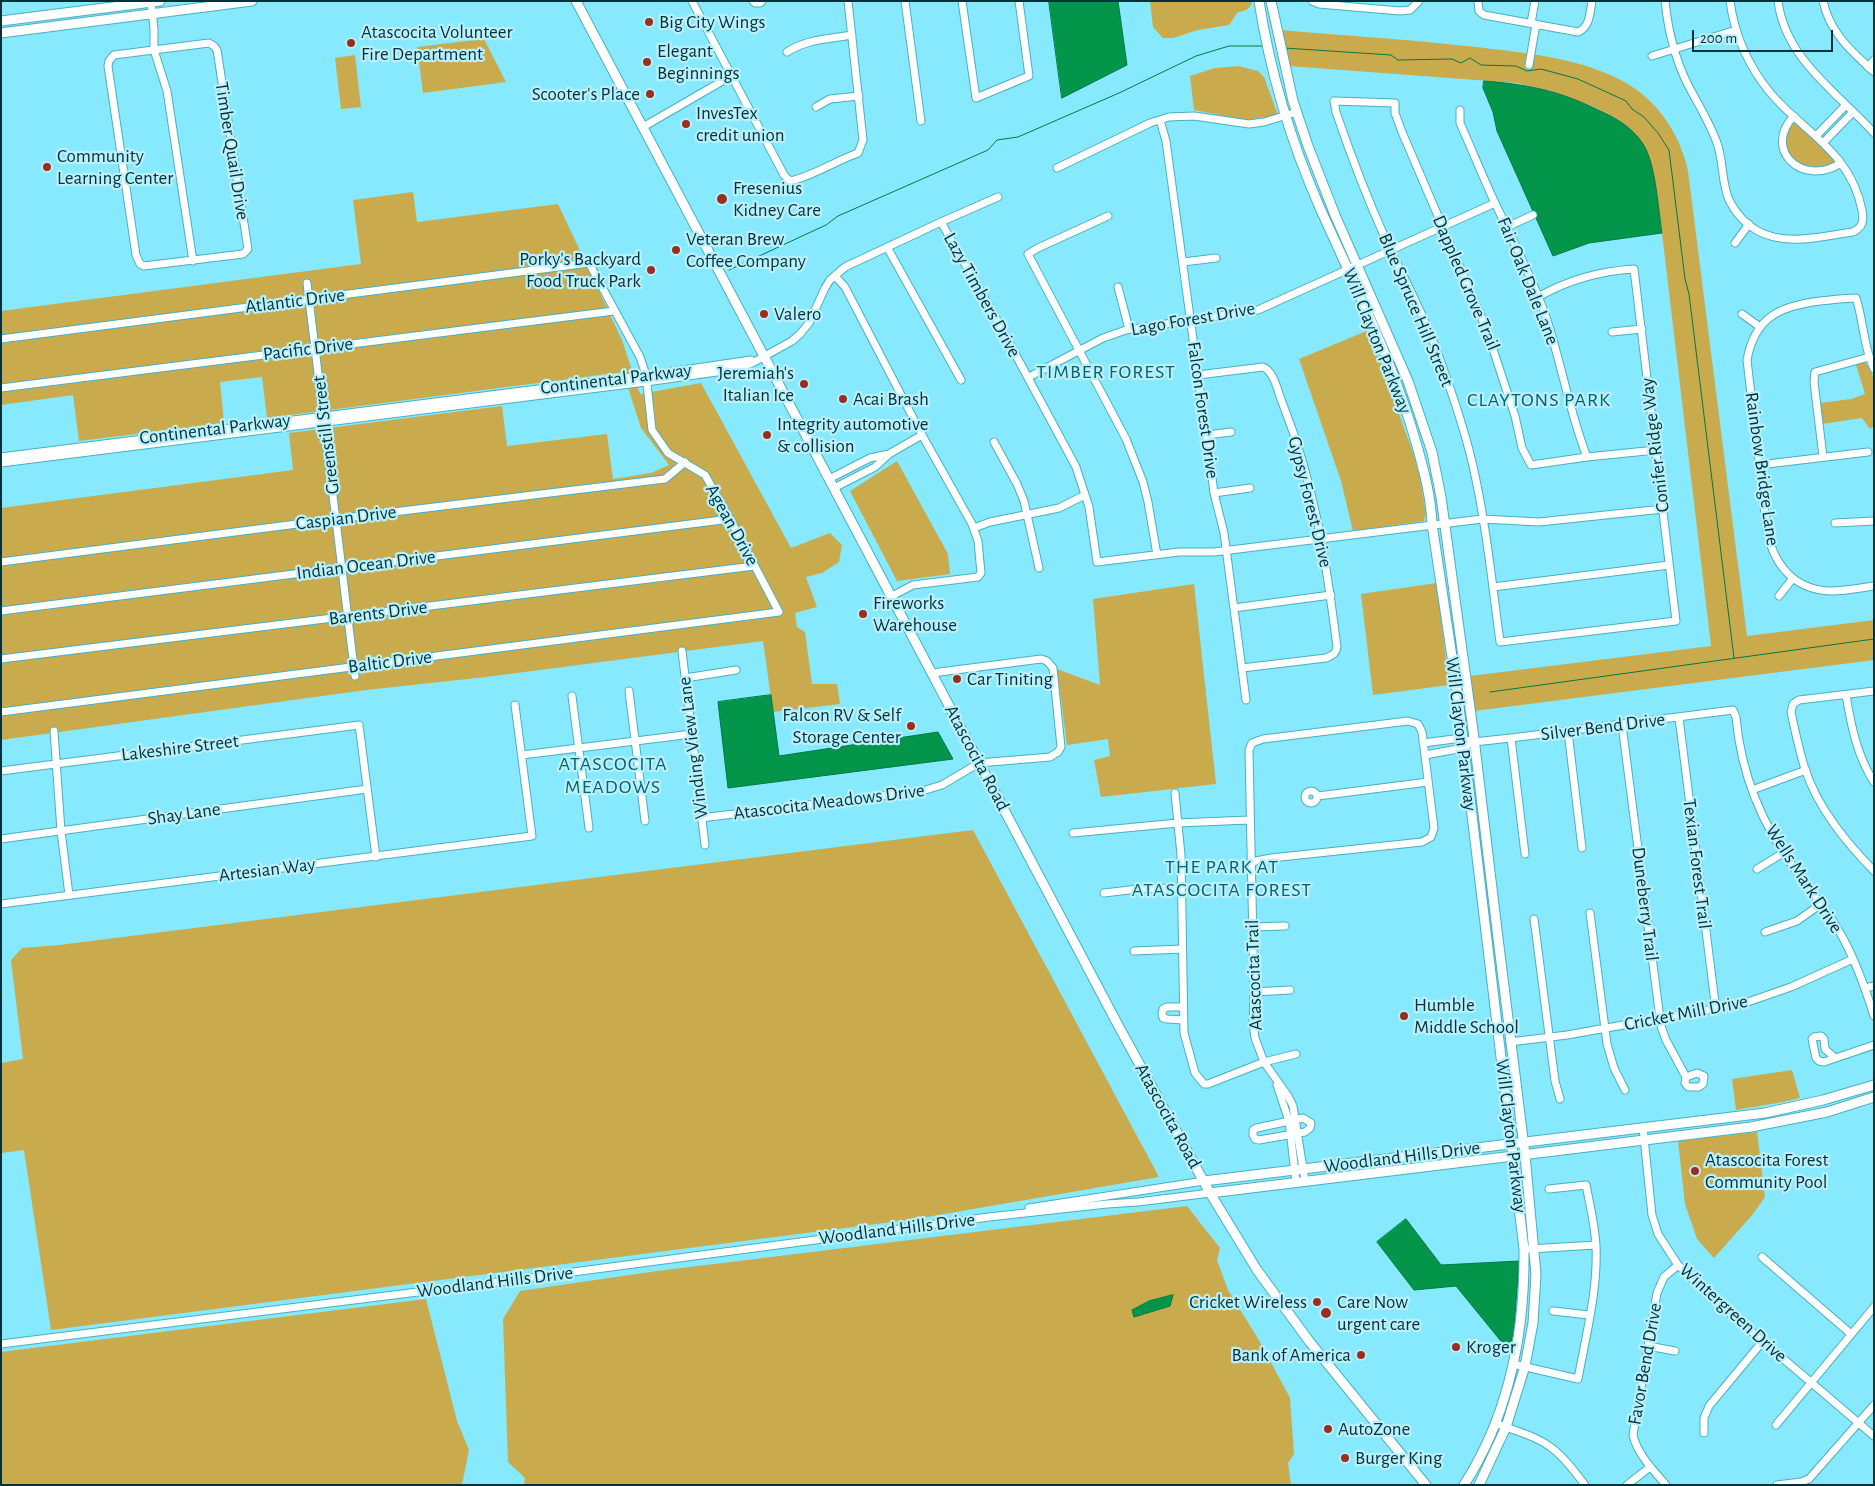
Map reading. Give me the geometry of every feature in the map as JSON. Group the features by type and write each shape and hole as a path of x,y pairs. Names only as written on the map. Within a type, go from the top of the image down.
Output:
{"main road":[{"path":"1,33 252,1"},
{"name":"Atascocita Road","path":"576,1 979,763 1210,1193 1257,1270 1293,1320 1426,1485"},
{"name":"Will Clayton Parkway","path":"1259,1 1286,116 1317,200 1383,349 1402,399 1416,441 1432,506 1432,524 1462,739 1512,1156 1529,1249 1536,1274 1533,1323 1525,1366 1506,1427 1479,1485"},
{"name":"Will Clayton Parkway","path":"1271,1 1297,112 1308,146 1357,266 1408,381 1432,452 1441,497 1474,742 1523,1143 1529,1249 1521,1323 1502,1407 1476,1465 1464,1485"},
{"path":"1,21 154,2"},
{"path":"66,13 68,25"},
{"path":"1317,200 1327,195"},
{"path":"1383,349 1392,344"},
{"path":"1416,441 1427,436"},
{"path":"1446,616 1457,614"},
{"path":"1474,840 1485,838"},
{"path":"1486,940 1498,938"},
{"name":"Woodland Hills Drive","path":"1204,1181 1765,1113 1797,1107 1874,1085"},
{"name":"Woodland Hills Drive","path":"1210,1193 1767,1125 1827,1112 1874,1097"},
{"path":"1401,1157 1401,1170"}],"street":[{"path":"692,1 784,175 790,181 799,179 861,150 863,140 848,1"},
{"path":"754,1 755,3 762,1"},
{"path":"905,1 922,121"},
{"path":"962,1 976,98 1029,76 1019,1"},
{"path":"1312,1 1318,4 1362,4 1405,11 1415,7 1419,1"},
{"path":"1478,1 1479,11 1484,15 1578,32 1587,25 1592,1"},
{"path":"1529,65 1535,1"},
{"path":"1665,1 1674,50 1688,84 1714,135 1720,152 1730,202 1756,230 1776,238 1796,239 1853,232 1862,226 1863,217 1858,196 1849,174 1824,142 1794,116 1770,91 1751,66 1736,30 1730,1"},
{"path":"1778,1 1784,27 1798,55 1874,133"},
{"path":"1823,1 1825,11 1836,34 1874,72"},
{"path":"154,2 154,50 167,91 194,261 149,266 140,264 136,255 108,66 114,55 154,50"},
{"path":"1652,56 1736,30"},
{"path":"787,52 796,46 810,41 852,35"},
{"name":"Timber Quail Drive","path":"154,50 208,43 217,50 248,249 242,254 194,261"},
{"path":"1868,67 1874,60"},
{"path":"643,127 731,76"},
{"path":"816,107 830,99 859,96"},
{"name":"Blue Spruce Hill Street","path":"1395,103 1334,101 1336,112 1361,184 1413,293 1448,382 1472,461 1500,642"},
{"name":"Dappled Grove Trail","path":"1395,103 1402,132 1492,345 1520,432 1522,448 1531,465 1586,457"},
{"path":"1816,136 1846,105"},
{"name":"Fair Oak Dale Lane","path":"1460,110 1460,123 1538,297 1555,346 1578,434 1586,457"},
{"path":"1057,168 1160,120 1178,116 1194,116 1249,124 1264,122 1297,112"},
{"path":"1824,142 1853,112"},
{"path":"1794,116 1787,123 1782,137 1785,151 1790,161 1797,166 1814,172 1826,170 1841,163"},
{"name":"Falcon Forest Drive","path":"1160,120 1166,142 1214,493 1226,550 1246,700"},
{"path":"764,356 792,341 806,328 825,288 834,276 854,262 998,197"},
{"name":"Lago Forest Drive","path":"1029,378 1103,338 1129,330 1258,310 1495,204"},
{"path":"1108,216 1028,254 1115,417 1136,464 1148,502 1157,554 1226,550 1482,519 1539,522 1663,509"},
{"path":"1507,227 1534,216"},
{"name":"Lazy Timbers Drive","path":"941,222 1029,378 1076,467 1093,526 1097,562 1157,554"},
{"path":"1735,243 1749,224"},
{"path":"887,247 961,380"},
{"path":"1183,262 1216,258"},
{"name":"Atlantic Drive","path":"1,339 589,263"},
{"name":"Agean Drive","path":"589,263 640,357 646,379 652,430 668,453 705,475 779,612"},
{"name":"Conifer Ridge Way","path":"1500,642 1676,621 1634,269 1603,272 1582,277 1538,297"},
{"path":"834,276 845,287 922,435 974,528 978,540 982,573 978,577 913,585 892,596"},
{"name":"Greenstill Street","path":"307,283 355,676"},
{"path":"1118,287 1129,330"},
{"path":"1742,314 1760,327 1776,313 1797,304 1856,298 1860,310 1862,334 1874,370"},
{"name":"Pacific Drive","path":"1,388 614,311"},
{"name":"Rainbow Bridge Lane","path":"1760,327 1748,354 1747,367 1759,465 1770,546 1783,569 1792,578"},
{"path":"1612,332 1642,329"},
{"name":"Continental Parkway","path":"646,379 738,363 764,356"},
{"name":"Continental Parkway","path":"1,456 646,379 745,366 764,356"},
{"path":"1823,457 1814,382 1815,372 1869,358"},
{"path":"738,363 745,366"},
{"name":"Gypsy Forest Drive","path":"1198,375 1264,367 1273,378 1296,440 1314,499 1331,595 1336,652 1326,658 1242,668"},
{"name":"Continental Parkway","path":"1,464 323,419"},
{"path":"1207,435 1232,432"},
{"path":"834,488 875,467 889,454 922,435"},
{"path":"994,442 1017,484 1027,515 1039,568"},
{"path":"1586,457 1656,450"},
{"path":"1759,465 1868,452"},
{"path":"829,479 870,458 889,454"},
{"name":"Caspian Drive","path":"1,562 665,479 685,462"},
{"path":"1214,493 1250,488"},
{"path":"974,528 996,520 1058,508 1085,495"},
{"name":"Indian Ocean Drive","path":"1,611 730,519"},
{"path":"1835,523 1874,521"},
{"path":"1493,587 1669,565"},
{"name":"Barents Drive","path":"1,659 754,566"},
{"path":"1779,596 1792,578 1803,585 1821,590 1834,591 1874,586"},
{"path":"1234,608 1331,595"},
{"name":"Baltic Drive","path":"1,712 779,612"},
{"name":"Winding View Lane","path":"682,651 705,846"},
{"path":"932,673 1041,659 1047,661 1052,668 1061,747 1058,752 1050,756 979,763"},
{"path":"685,678 736,670"},
{"path":"629,690 645,821"},
{"path":"1874,691 1799,700 1793,704 1791,712 1806,770 1824,808 1853,850 1874,871"},
{"path":"1846,695 1850,719 1862,759 1874,782"},
{"path":"572,696 589,828"},
{"path":"515,705 522,755 692,734"},
{"name":"Silver Bend Drive","path":"1423,743 1462,739 1474,742 1568,732 1733,710"},
{"name":"Wells Mark Drive","path":"1733,710 1745,770 1759,809 1783,853 1839,931 1865,988 1874,1016"},
{"name":"Texian Forest Trail","path":"1679,718 1716,1010"},
{"name":"Atascocita Trail","path":"1301,1181 1292,1120 1274,1075 1264,1062 1254,1031 1249,750 1252,743 1263,739 1408,721 1420,726 1423,743"},
{"name":"Lakeshire Street","path":"1,770 359,725 367,789"},
{"name":"Duneberry Trail","path":"1622,725 1660,1019 1664,1036 1686,1077"},
{"path":"54,731 61,831 69,895"},
{"path":"1568,732 1582,848"},
{"path":"1511,738 1525,854"},
{"name":"Silver Bend Drive","path":"1425,755 1463,748 1474,742"},
{"path":"1251,862 1271,858 1422,842 1431,837 1434,832 1433,820 1423,743"},
{"name":"Artesian Way","path":"1,904 532,836 522,755"},
{"name":"Atascocita Meadows Drive","path":"702,818 922,791 942,785 979,763"},
{"path":"1752,790 1806,770"},
{"path":"1318,796 1428,782"},
{"path":"367,789 376,857"},
{"name":"Shay Lane","path":"1,839 367,789"},
{"path":"1175,793 1181,855 1183,1020 1186,1043 1195,1073 1204,1084 1208,1084 1264,1062 1296,1054"},
{"path":"1073,833 1178,823 1249,820"},
{"path":"1757,869 1783,853"},
{"path":"1104,893 1138,889 1180,888"},
{"path":"1765,932 1797,920 1821,904"},
{"path":"1590,913 1611,1061 1625,1090"},
{"path":"1534,919 1555,1081 1560,1099"},
{"path":"1252,927 1285,926"},
{"path":"1134,951 1182,949"},
{"name":"Cricket Mill Drive","path":"1510,1042 1716,1010 1763,998 1853,959"},
{"path":"1865,988 1874,986"},
{"path":"1254,992 1290,990"},
{"path":"1183,1007 1167,1007 1163,1009 1162,1014 1166,1020 1183,1020"},
{"path":"1834,1058 1874,1045"},
{"path":"1308,1119 1310,1128 1294,1134 1259,1140 1255,1139 1253,1135 1253,1130 1257,1128 1292,1120 1308,1119"},
{"name":"Wintergreen Drive","path":"1643,1128 1652,1215 1658,1234 1678,1264 1705,1292 1874,1436"},
{"name":"Woodland Hills Drive","path":"989,1217 1038,1206 1204,1181"},
{"path":"1513,1364 1578,1379 1594,1287 1596,1245 1586,1185 1549,1189"},
{"name":"Woodland Hills Drive","path":"1,1344 989,1217 1210,1193"},
{"path":"1529,1249 1596,1245"},
{"path":"1762,1257 1851,1334"},
{"name":"Favor Bend Drive","path":"1666,1485 1650,1467 1637,1446 1633,1435 1660,1284 1664,1277 1678,1264"},
{"path":"1776,1425 1810,1382 1874,1308"},
{"path":"1553,1311 1589,1315"},
{"path":"1704,1434 1704,1418 1708,1406 1763,1341"},
{"path":"1648,1346 1675,1351"},
{"path":"1777,1485 1809,1479 1874,1405"},
{"path":"1495,1423 1539,1440 1553,1449 1585,1485"},
{"path":"1627,1485 1650,1467"}],"shaded area":[{"path":"1049,1 1118,1 1127,65 1062,98"},
{"path":"1150,1 1252,1 1251,6 1238,12 1229,25 1198,30 1173,38 1163,38 1153,27"},
{"path":"1281,30 1460,45 1544,56 1583,65 1602,72 1620,80 1647,98 1670,126 1681,148 1688,171 1747,636 1874,620 1874,660 1474,711 1470,676 1711,646 1662,233 1651,167 1644,147 1635,134 1622,123 1588,104 1517,83 1289,66"},
{"path":"484,39 506,82 423,93 417,47"},
{"path":"355,55 361,107 341,109 335,58"},
{"path":"1238,66 1258,71 1264,77 1278,115 1246,120 1194,110 1190,76 1215,68"},
{"path":"1484,81 1529,86 1556,93 1605,113 1629,128 1643,144 1651,163 1662,233 1589,243 1553,256 1497,131 1493,112 1483,88"},
{"path":"1794,122 1834,157 1834,162 1821,170 1813,169 1797,162 1786,148 1785,140 1790,124"},
{"path":"413,192 417,222 558,204 622,340 640,394 701,383 791,548 830,533 842,545 839,562 822,573 806,577 817,607 795,613 797,627 805,632 812,684 837,684 840,704 773,712 763,641 486,677 366,690 1,740 1,508 293,470 289,433 502,406 507,446 607,434 613,479 651,473 669,465 641,428 623,372 267,418 262,377 220,382 224,423 79,441 73,395 1,405 1,311 361,264 353,200"},
{"path":"1369,330 1419,472 1426,514 1424,521 1353,531 1341,481 1299,359"},
{"path":"1866,363 1874,378 1874,426 1870,429 1862,418 1822,424 1820,403 1851,399 1865,394 1856,365"},
{"path":"897,461 948,554 950,574 897,581 850,491"},
{"path":"1437,583 1449,685 1373,695 1361,594"},
{"path":"1194,584 1216,784 1101,797 1094,760 1110,756 1108,739 1067,745 1057,669 1100,685 1093,599"},
{"path":"771,695 779,756 938,732 953,759 728,788 718,702"},
{"path":"973,830 1159,1177 915,1219 51,1330 24,1150 1,1153 1,1063 23,1059 11,960 22,948 59,945"},
{"path":"1792,1070 1800,1098 1736,1110 1732,1079"},
{"path":"1757,1132 1765,1197 1753,1214 1714,1258 1697,1239 1685,1204 1678,1141"},
{"path":"1187,1206 1220,1248 1217,1260 1228,1290 1260,1342 1290,1398 1294,1454 1288,1463 1291,1485 524,1485 525,1478 508,1462 503,1319 520,1291 657,1271"},
{"path":"1406,1219 1441,1265 1519,1261 1514,1330 1509,1351 1456,1286 1414,1290 1377,1242"},
{"path":"1173,1295 1170,1306 1134,1317 1132,1310 1149,1301"},
{"path":"426,1299 457,1421 469,1450 462,1485 1,1485 1,1352"}],"waterway":[{"path":"729,270 826,225 838,216 988,150 997,140 1018,137 1119,93 1196,56 1229,46 1263,46"},
{"path":"1284,48 1391,55 1398,60 1452,59 1461,63 1470,58 1481,65 1516,66 1527,71 1541,69 1578,79 1626,101 1658,133 1669,150 1685,279 1689,294 1734,658"},
{"path":"1490,692 1874,639"}],"place":[{"name":"Big City Wings","path":"649,22"},
{"name":"Atascocita Volunteer Fire Department","path":"351,43"},
{"name":"Elegant Beginnings","path":"647,62"},
{"name":"Scooter's Place","path":"650,94"},
{"name":"InvesTex credit union","path":"686,124"},
{"name":"Community Learning Center","path":"47,167"},
{"name":"Fresenius Kidney Care","path":"722,199"},
{"name":"Veteran Brew Coffee Company","path":"676,250"},
{"name":"Porky's Backyard Food Truck Park","path":"651,270"},
{"name":"Valero","path":"764,314"},
{"name":"Jeremiah's Italian Ice","path":"804,384"},
{"name":"Acai Brash","path":"843,399"},
{"name":"Integrity automotive & collision","path":"767,435"},
{"name":"Fireworks Warehouse","path":"863,614"},
{"name":"Car Tiniting","path":"957,679"},
{"name":"Falcon RV & Self Storage Center","path":"911,726"},
{"name":"Humble Middle School","path":"1404,1016"},
{"name":"Atascocita Forest Community Pool","path":"1695,1171"},
{"name":"Cricket Wireless","path":"1317,1302"},
{"name":"Care Now urgent care","path":"1326,1313"},
{"name":"Kroger","path":"1456,1347"},
{"name":"Bank of America","path":"1361,1355"},
{"name":"AutoZone","path":"1328,1429"},
{"name":"Burger King","path":"1345,1458"}],"district":[{"name":"TIMBER FOREST","path":"1106,372"},
{"name":"CLAYTONS PARK","path":"1539,400"},
{"name":"ATASCOCITA MEADOWS","path":"613,776"},
{"name":"THE PARK AT ATASCOCITA FOREST","path":"1222,878"}]}
